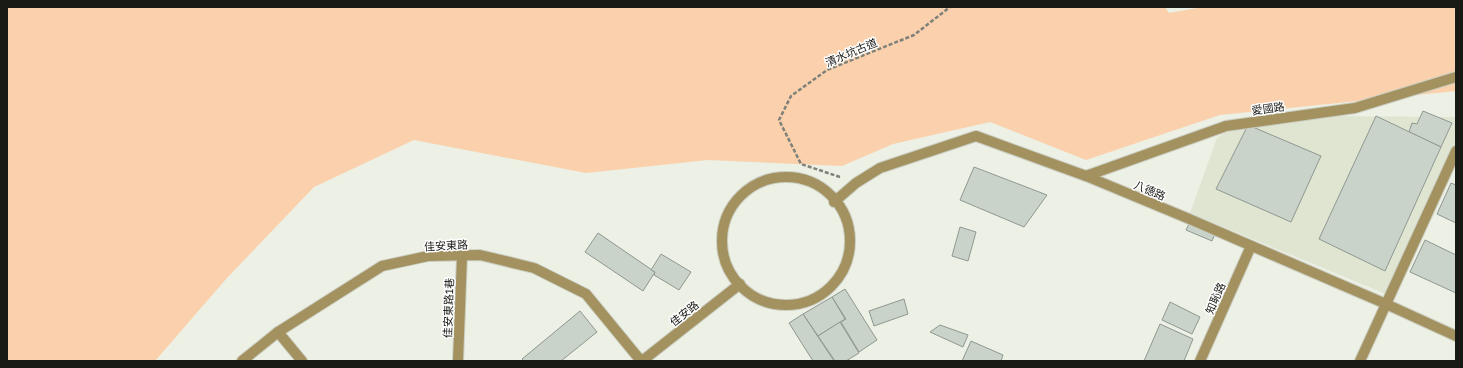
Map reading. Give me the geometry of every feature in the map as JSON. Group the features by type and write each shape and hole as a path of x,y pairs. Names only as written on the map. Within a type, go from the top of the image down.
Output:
{"lane":[{"name":"愛國路","path":"1086,176 1226,126 1354,108 1456,77"},
{"name":"八德路","path":"834,202 856,183 880,168 976,136 1086,176 1386,304 1456,336"},
{"path":"1360,361 1453,166 1456,151"},
{"path":"792,177 809,181 824,189 845,214 850,231 851,248 839,279 827,291 813,300 797,305 780,305 763,301 748,294 740,284 727,268 722,252 722,235 725,218 734,203 745,191 759,182 776,178 792,177"},
{"name":"知恥路","path":"1200,361 1251,246"},
{"name":"佳安東路","path":"242,361 278,332 382,266 428,256 480,255 534,268 586,294 642,361"},
{"name":"佳安東路1巷","path":"458,361 462,256"},
{"name":"佳安路","path":"642,361 740,284"},
{"path":"278,332 302,361"}],"path":[{"name":"清水坑古道","path":"856,183 801,164 779,120 791,96 827,70 914,35 950,7"}],"shaded area":[{"path":"7,7 1165,7 1169,13 1203,7 1456,7 1456,91 1220,115 1086,160 990,122 893,144 842,166 708,160 586,173 414,140 314,187 227,278 155,361 7,361"},
{"path":"1328,116 1456,117 1456,141 1388,295 1190,213 1217,138 1230,129"}],"building":[{"path":"1423,111 1452,123 1441,147 1409,132 1412,123 1417,124"},
{"path":"1376,116 1441,147 1385,271 1319,239"},
{"path":"1248,125 1321,156 1291,222 1216,189"},
{"path":"974,167 1047,195 1024,227 960,200"},
{"path":"1451,183 1456,185 1456,223 1437,214"},
{"path":"1190,222 1215,234 1212,241 1186,230"},
{"path":"960,227 976,232 968,261 952,256"},
{"path":"598,233 655,272 643,291 585,252"},
{"path":"1425,240 1456,255 1456,293 1410,272"},
{"path":"661,254 691,272 679,290 654,275 655,272 651,270"},
{"path":"845,289 877,340 859,352 841,322 846,319 832,297"},
{"path":"832,297 845,319 818,336 803,314"},
{"path":"904,299 908,314 874,326 869,311"},
{"path":"1170,302 1200,317 1192,334 1162,320"},
{"path":"580,311 597,332 561,361 524,361 522,359"},
{"path":"803,314 834,361 813,361 789,323"},
{"path":"840,322 859,353 846,361 835,361 818,336"},
{"path":"1160,324 1193,339 1184,361 1144,361"},
{"path":"940,325 968,335 963,347 930,332"},
{"path":"971,341 1003,355 1001,361 962,361"}]}
